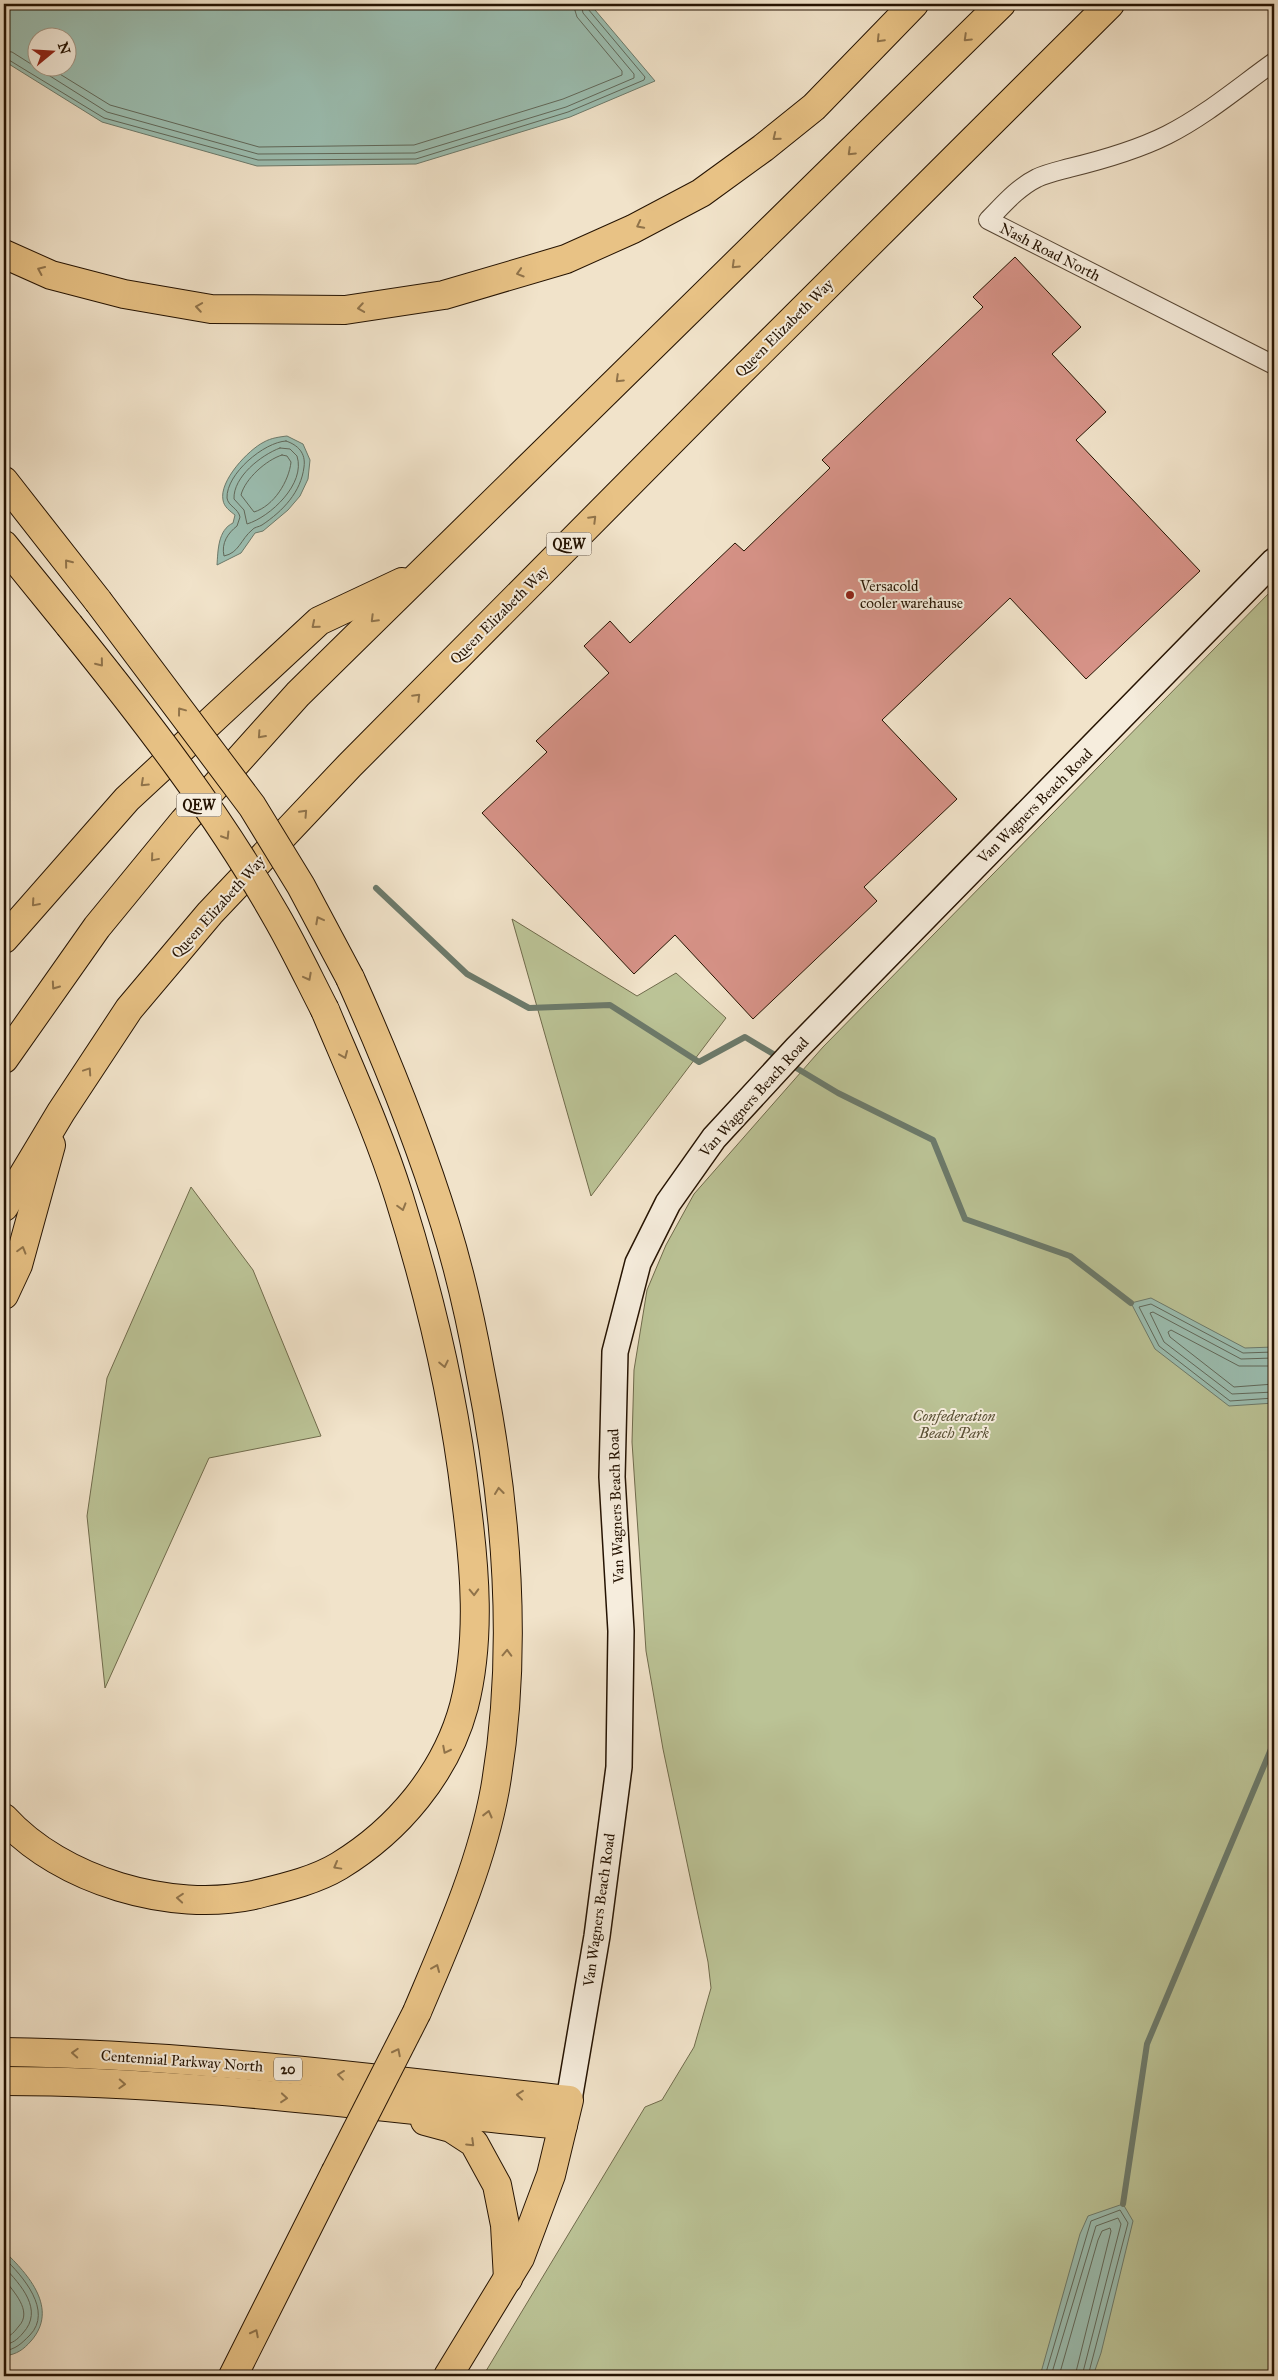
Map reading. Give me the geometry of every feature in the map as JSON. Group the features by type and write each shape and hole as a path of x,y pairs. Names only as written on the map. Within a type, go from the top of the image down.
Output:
{"main road":[{"path":"4,254 51,275 124,294 211,309 345,310 444,295 566,259 633,229 701,194 814,107 914,4"},
{"name":"QEW","path":"4,1059 97,927 184,821 298,694 1001,4"},
{"name":"Queen Elizabeth Way","path":"4,1207 61,1112 135,1002 210,913 350,765 718,394 1110,4"},
{"path":"4,481 98,601 252,806 301,886 350,978 387,1060 446,1224 468,1308 492,1432 504,1538 507,1628 505,1710 494,1790 482,1841 452,1928 417,2012 233,2376"},
{"path":"4,545 151,727 220,825 276,916 326,1010 366,1107 399,1195 432,1308 458,1432 472,1543 475,1622 472,1666 463,1708 450,1742 430,1781 400,1818 370,1845 336,1867 312,1877 287,1887 237,1898 190,1899 155,1896 94,1879 45,1853 4,1818"},
{"path":"4,939 127,798 320,621 422,573"},
{"path":"4,1295 18,1265 61,1112"},
{"name":"Centennial Parkway North","path":"5,2052 192,2060 294,2069 566,2112"},
{"name":"Centennial Parkway North","path":"4,2080 151,2086 396,2109 566,2112"},
{"path":"396,2109 414,2119 451,2128 474,2143 497,2185 505,2225 508,2279"},
{"path":"448,2376 520,2258 551,2175 566,2112"}],"street":[{"name":"Nash Road North","path":"1274,62 1201,115 1167,135 1133,149 1069,169 1051,172 1035,179 1018,190 988,220 1274,365"},
{"name":"Van Wagners Beach Road","path":"566,2112 597,1936 619,1767 620,1632 612,1477 615,1352 638,1263 668,1203 714,1138 797,1048 1274,561"}],"green space":[{"name":"Confederation Beach Park","path":"1274,588 1274,2376 483,2376 645,2107 662,2100 694,2047 711,1988 708,1962 663,1749 646,1651 632,1442 634,1370 647,1290 666,1245 694,1194 823,1047"},
{"path":"512,919 637,996 676,973 726,1018 591,1196"},
{"path":"191,1187 253,1270 321,1436 209,1458 105,1688 87,1516 107,1378"}],"water":[{"path":"4,4 590,4 655,81 570,117 416,164 257,166 102,122 31,78 78,78 78,28 28,28 28,76 4,61"},
{"path":"287,436 303,444 310,460 308,479 300,496 288,510 263,531 255,533 241,553 217,565 222,535 224,530 233,523 235,515 226,507 223,500 225,484 236,467 257,446 278,437"},
{"path":"1151,1298 1245,1348 1274,1347 1274,1403 1229,1406 1155,1349 1131,1303"},
{"path":"1123,2204 1133,2221 1101,2353 1093,2376 1040,2376 1080,2234 1088,2216"},
{"path":"4,2251 31,2282 41,2305 42,2317 39,2329 31,2341 16,2353 5,2356"}],"building":[{"path":"1015,257 1081,327 1052,354 1106,412 1076,440 1200,571 1086,679 1010,598 882,720 957,799 864,887 877,901 753,1019 675,935 634,974 482,813 547,752 536,741 609,673 584,646 610,621 630,643 735,543 744,551 830,468 822,460 983,307 973,297"}],"waterway":[{"path":"376,888 467,974 529,1008 610,1005 699,1062 745,1037 780,1058"},
{"path":"788,1063 838,1093 933,1140 965,1219 1070,1256 1131,1303"},
{"path":"1123,2204 1147,2044 1274,1742"}],"place":[{"name":"Versacold cooler warehause","path":"850,595"}]}
